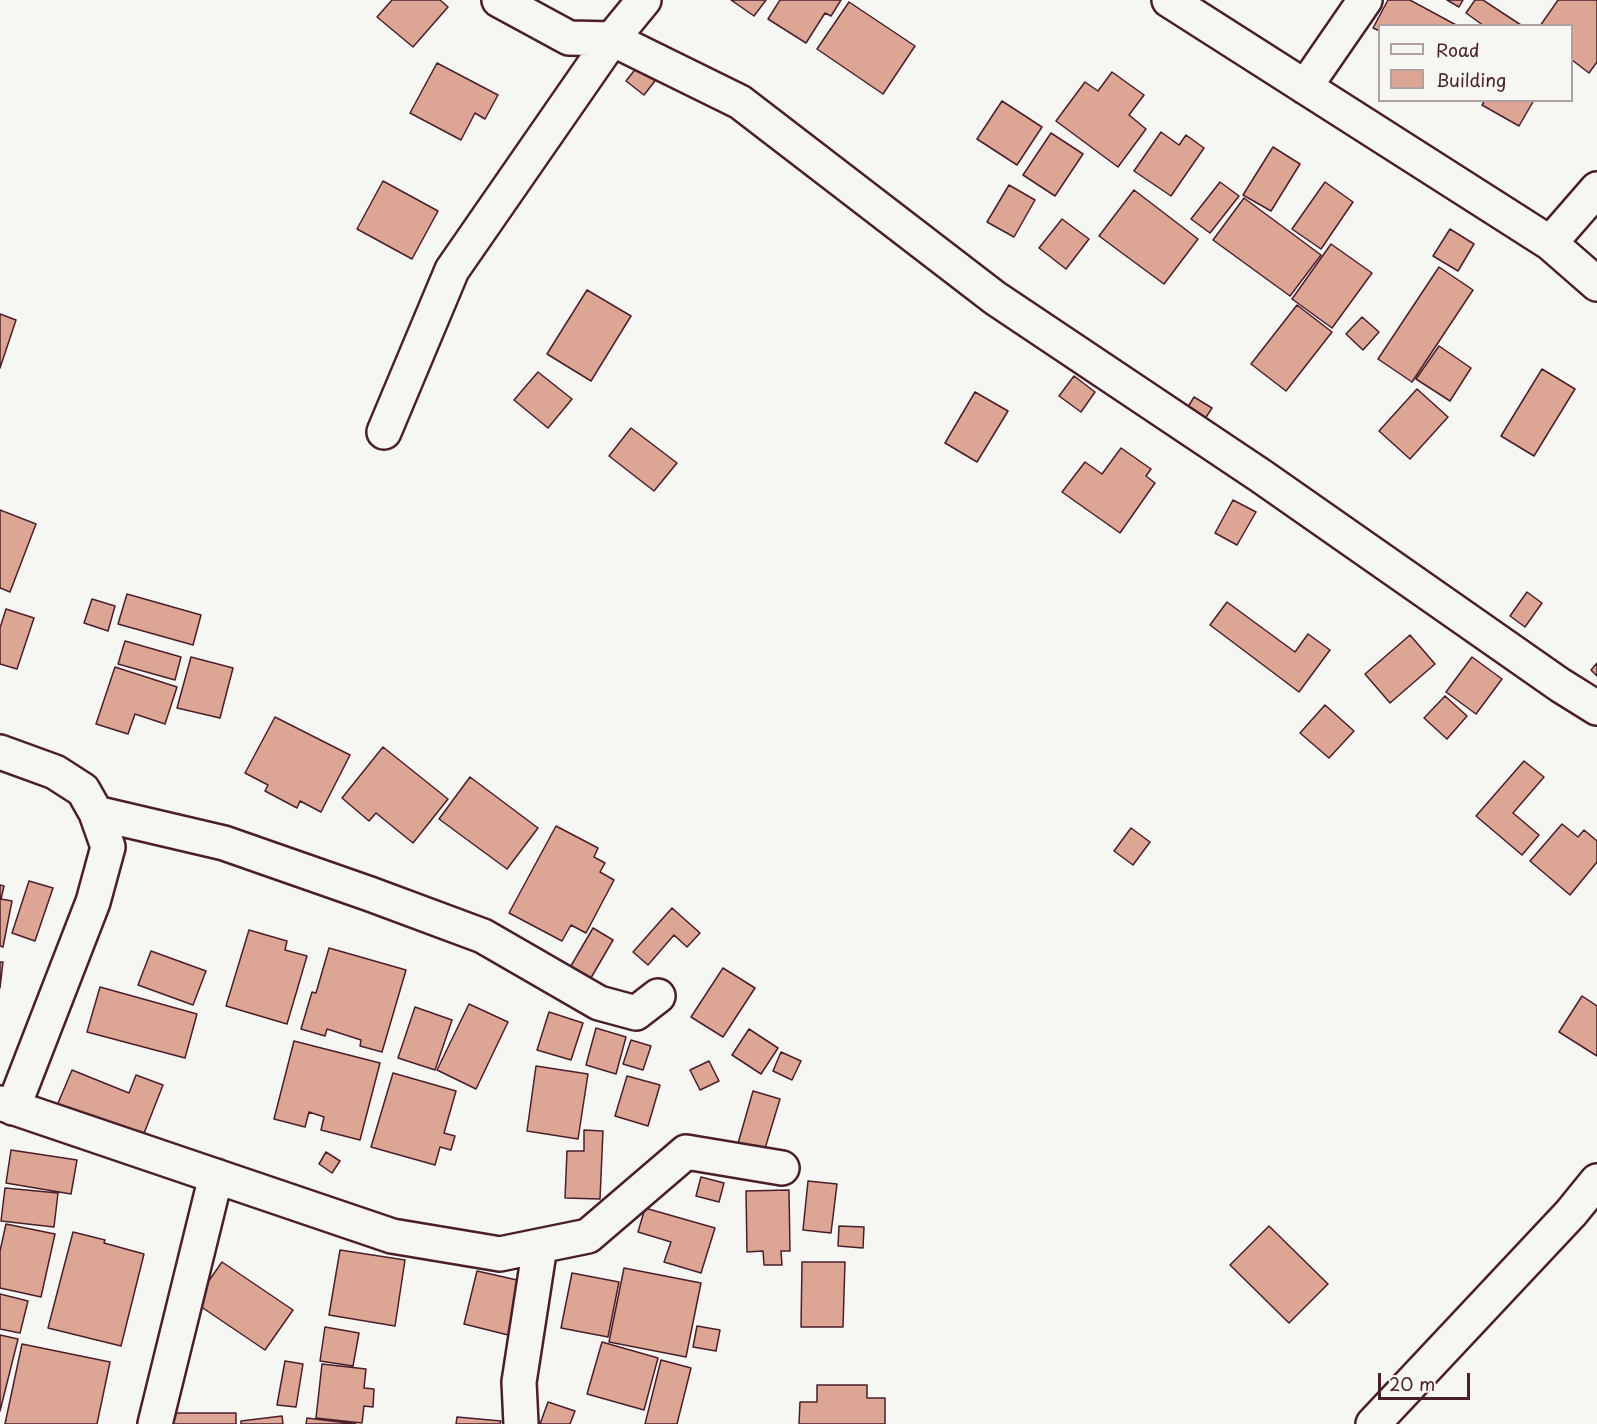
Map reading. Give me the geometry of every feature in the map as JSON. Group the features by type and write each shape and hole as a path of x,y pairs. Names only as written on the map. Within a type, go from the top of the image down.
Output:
{"street":[{"path":"499,0 569,38 612,39 740,102 994,297 1261,476 1560,685 1597,708"},
{"path":"384,432 452,270 612,39 644,0"},
{"path":"1169,0 1550,243 1597,284"},
{"path":"1305,87 1365,0"},
{"path":"1550,243 1597,189"},
{"path":"0,752 55,772 83,790 96,813 108,847 93,902 6,1106 392,1236 500,1254 588,1236 686,1152 782,1168"},
{"path":"96,813 224,843 483,936 599,1003 636,1013 658,996"},
{"path":"155,1424 216,1176"},
{"path":"1373,1424 1563,1221 1597,1181"},
{"path":"521,1424 519,1382 540,1246"}],"building":[{"path":"392,0 440,0 448,7 413,47 377,17"},
{"path":"731,0 766,0 754,16"},
{"path":"780,0 841,0 831,16 825,13 806,43 768,19"},
{"path":"1388,0 1410,0 1454,24 1378,24 1378,30 1373,28"},
{"path":"1447,0 1463,0 1459,7"},
{"path":"1475,0 1483,0 1519,24 1481,24 1466,13"},
{"path":"1558,0 1597,0 1597,62 1589,73 1573,61 1573,24 1541,24"},
{"path":"849,2 915,46 883,94 817,49"},
{"path":"437,63 498,95 485,119 475,113 461,140 410,113"},
{"path":"637,67 655,81 644,95 626,81"},
{"path":"1112,72 1144,95 1129,115 1146,129 1118,167 1056,121 1085,82 1098,91"},
{"path":"1002,101 1042,127 1017,165 977,139"},
{"path":"1484,102 1533,102 1519,126 1482,105"},
{"path":"1161,132 1179,145 1186,135 1204,148 1171,196 1134,171"},
{"path":"1051,133 1083,154 1055,196 1023,175"},
{"path":"1273,147 1300,164 1271,211 1243,195"},
{"path":"383,181 438,211 412,259 357,229"},
{"path":"1220,182 1239,196 1210,233 1191,219"},
{"path":"1325,182 1353,202 1321,249 1292,229"},
{"path":"1009,185 1035,200 1014,237 987,222"},
{"path":"1134,190 1198,239 1164,284 1099,236"},
{"path":"1244,198 1321,255 1290,296 1213,240"},
{"path":"1062,219 1089,239 1066,269 1039,248"},
{"path":"1450,229 1474,244 1458,271 1433,256"},
{"path":"1331,244 1372,273 1332,328 1292,299"},
{"path":"1439,267 1473,290 1412,382 1378,359"},
{"path":"587,290 631,316 591,381 547,354"},
{"path":"1297,305 1332,332 1286,391 1251,364"},
{"path":"0,314 16,320 0,368"},
{"path":"1362,317 1379,332 1363,350 1346,334"},
{"path":"1439,346 1471,368 1450,401 1416,379"},
{"path":"1542,369 1575,389 1534,456 1501,436"},
{"path":"538,372 572,399 548,428 514,400"},
{"path":"1074,376 1095,392 1081,412 1059,396"},
{"path":"1417,389 1448,417 1410,459 1379,431"},
{"path":"975,392 1008,411 977,462 945,443"},
{"path":"1194,397 1212,408 1199,428 1182,417"},
{"path":"631,428 677,463 654,491 609,456"},
{"path":"1121,448 1151,469 1146,476 1155,483 1120,533 1062,492 1085,462 1102,474"},
{"path":"1233,500 1256,512 1237,545 1215,533"},
{"path":"0,510 36,524 10,592 0,588"},
{"path":"1527,592 1542,603 1525,627 1510,616"},
{"path":"127,594 201,615 193,645 118,624"},
{"path":"92,599 115,606 108,631 84,623"},
{"path":"1227,602 1295,652 1308,634 1330,650 1299,692 1210,625"},
{"path":"6,609 34,618 17,669 0,664 0,628"},
{"path":"1410,635 1435,664 1390,703 1365,674"},
{"path":"125,641 181,657 175,680 118,664"},
{"path":"191,657 233,668 220,718 177,708"},
{"path":"1472,657 1502,679 1476,714 1446,692"},
{"path":"1597,663 1597,676 1591,670"},
{"path":"115,667 177,687 165,724 135,714 128,734 96,724"},
{"path":"1445,696 1467,716 1447,739 1424,718"},
{"path":"1325,705 1354,731 1329,758 1300,733"},
{"path":"275,717 350,755 321,812 300,801 297,808 265,791 268,785 245,773"},
{"path":"383,747 448,799 413,843 376,813 369,821 342,798"},
{"path":"1524,761 1544,777 1513,813 1539,835 1522,855 1476,816"},
{"path":"470,777 538,828 507,869 439,819"},
{"path":"1562,824 1578,837 1584,830 1597,841 1597,862 1570,895 1530,861"},
{"path":"556,826 598,848 594,857 605,863 600,872 614,880 586,933 571,925 562,941 509,913"},
{"path":"1131,828 1150,842 1133,865 1114,851"},
{"path":"29,881 53,888 35,941 12,933"},
{"path":"0,885 4,886 1,899 12,901 3,947 0,946"},
{"path":"672,908 700,933 687,947 674,935 648,965 633,952"},
{"path":"593,928 613,940 588,983 568,971"},
{"path":"249,930 287,941 285,950 307,956 287,1024 226,1006"},
{"path":"329,948 406,970 382,1052 360,1046 361,1040 327,1029 325,1036 301,1029 312,992 316,993"},
{"path":"151,951 206,971 193,1005 138,985"},
{"path":"0,962 3,962 0,988"},
{"path":"723,968 755,988 723,1037 691,1017"},
{"path":"100,987 197,1014 185,1058 87,1032"},
{"path":"1582,996 1597,1006 1597,1056 1559,1032"},
{"path":"469,1004 508,1022 476,1089 437,1070"},
{"path":"415,1007 452,1020 435,1070 398,1058"},
{"path":"549,1012 583,1023 571,1060 537,1050"},
{"path":"596,1028 626,1037 616,1074 586,1065"},
{"path":"749,1029 778,1048 761,1074 732,1055"},
{"path":"631,1040 651,1046 643,1070 623,1064"},
{"path":"294,1041 380,1063 360,1140 321,1130 324,1117 309,1112 305,1127 274,1119"},
{"path":"781,1052 801,1061 792,1080 773,1071"},
{"path":"709,1061 719,1081 700,1090 690,1070"},
{"path":"536,1066 588,1074 578,1139 527,1131"},
{"path":"72,1070 129,1093 136,1075 163,1085 141,1141 56,1108"},
{"path":"393,1073 456,1091 444,1133 455,1136 451,1150 440,1147 435,1165 371,1147"},
{"path":"627,1076 660,1085 648,1126 615,1116"},
{"path":"753,1091 780,1099 763,1155 737,1147"},
{"path":"584,1130 603,1131 600,1199 565,1198 567,1151 584,1151"},
{"path":"11,1150 77,1160 71,1194 6,1183"},
{"path":"326,1152 340,1161 332,1173 319,1164"},
{"path":"701,1177 724,1183 719,1202 696,1196"},
{"path":"808,1181 837,1184 831,1233 803,1230"},
{"path":"5,1188 58,1193 54,1227 1,1221"},
{"path":"789,1190 790,1251 781,1251 782,1265 764,1265 763,1251 747,1252 746,1191"},
{"path":"645,1208 715,1228 701,1273 664,1262 671,1242 638,1232"},
{"path":"6,1224 55,1234 41,1297 0,1288 0,1251"},
{"path":"839,1226 864,1227 863,1248 838,1246"},
{"path":"1269,1226 1328,1284 1289,1323 1230,1265"},
{"path":"73,1232 105,1240 104,1243 144,1254 121,1346 48,1328"},
{"path":"340,1250 405,1260 395,1326 329,1315"},
{"path":"222,1262 293,1310 265,1350 194,1302"},
{"path":"802,1262 845,1262 843,1327 801,1327"},
{"path":"624,1268 701,1283 686,1357 609,1342"},
{"path":"477,1271 526,1282 512,1336 464,1324"},
{"path":"572,1273 619,1282 608,1337 561,1328"},
{"path":"0,1294 28,1301 20,1333 0,1329"},
{"path":"697,1326 720,1330 716,1351 693,1347"},
{"path":"325,1327 359,1333 353,1366 320,1361"},
{"path":"0,1335 18,1339 0,1411"},
{"path":"602,1342 658,1358 644,1410 587,1394"},
{"path":"22,1344 110,1362 97,1424 5,1424"},
{"path":"661,1360 691,1368 677,1424 645,1424"},
{"path":"285,1361 303,1364 296,1407 277,1405"},
{"path":"322,1364 366,1369 364,1388 374,1389 373,1407 364,1406 362,1423 316,1418"},
{"path":"817,1385 867,1385 867,1398 885,1398 885,1424 799,1424 800,1402 817,1402"},
{"path":"548,1402 575,1411 570,1424 540,1424"},
{"path":"166,1413 236,1413 236,1424 166,1424"},
{"path":"282,1416 283,1424 241,1424 241,1421"},
{"path":"457,1417 501,1421 500,1424 456,1424"},
{"path":"307,1418 356,1424 306,1424"}]}
